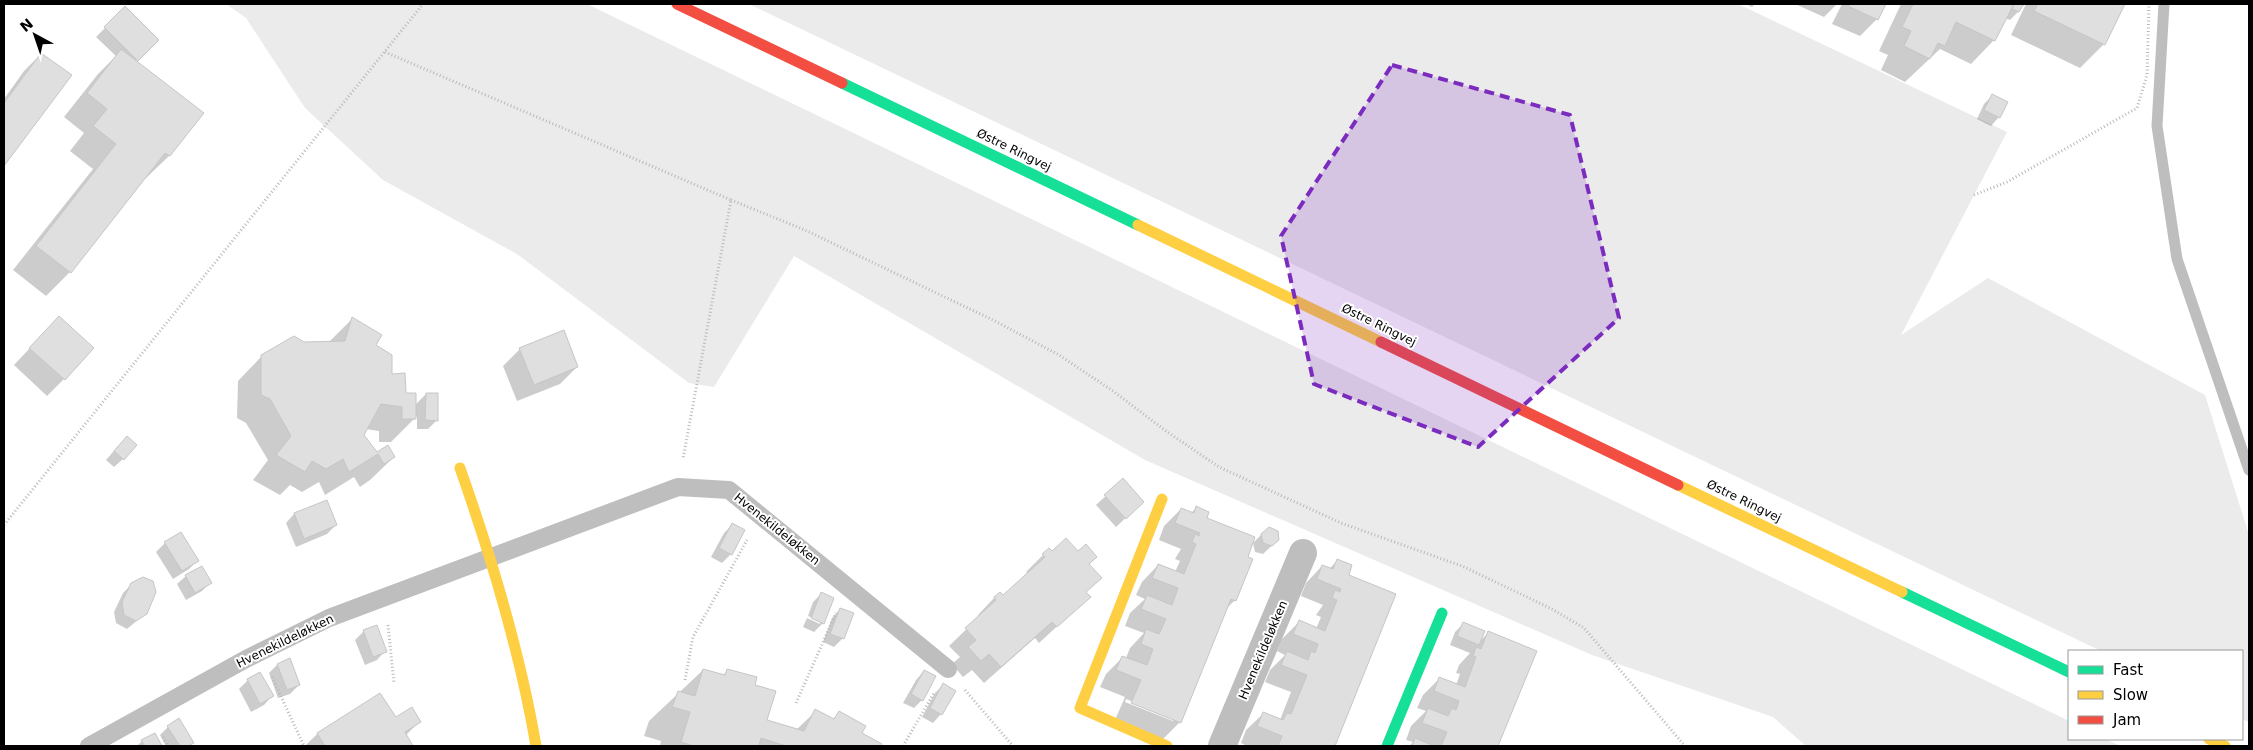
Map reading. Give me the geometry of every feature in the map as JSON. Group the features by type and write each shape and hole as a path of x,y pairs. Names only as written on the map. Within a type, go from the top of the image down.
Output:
{"main road":[{"name":"Østre Ringvej","path":"677,4 2068,672"},
{"path":"460,468 492,558 530,703 536,746"},
{"path":"1162,499 1080,708 1167,746"},
{"path":"1387,746 1442,613"},
{"path":"2211,740 2225,746"}],"street":[{"name":"Hvenekildeløkken","path":"1222,746 1303,553"}],"lane":[{"name":"Hvenekildeløkken","path":"89,746 260,652 329,618 678,487 729,490 948,670"}],"path":[{"path":"4,524 423,4"},
{"path":"1974,195 2007,182 2137,108 2147,75 2150,4"},
{"path":"385,52 805,230 1028,338 1059,355 1219,467 1341,523 1462,566 1552,609 1584,628 1685,746"},
{"path":"678,487 732,200"},
{"path":"685,680 693,636 760,516"},
{"path":"796,703 847,587"},
{"path":"386,597 394,683"},
{"path":"260,652 304,746"},
{"path":"903,746 948,670 1013,746"}],"highlighted area":[{"path":"1392,65 1570,115 1619,318 1478,447 1314,384 1281,236"}],"shaded area":[{"path":"226,4 587,4 2068,721 2068,740 2107,740 2121,746 1806,746 1773,717 1592,655 1145,460 794,256 714,387 689,383 517,254 383,180 305,108 246,18"},
{"path":"749,4 1738,4 2007,132 1901,335 1988,278 2205,395 2249,535 2249,722 2243,719 2243,650 2099,650"}],"building":[{"path":"1850,4 1886,4 1878,20 1848,6"},
{"path":"1913,4 2014,4 1995,41 1956,22 1945,46 1938,43 1930,59 1904,46 1911,31 1902,27"},
{"path":"2014,4 2024,4 2019,12 2012,9"},
{"path":"2038,4 2125,4 2105,45 2034,11"},
{"path":"125,6 159,40 138,61 104,27"},
{"path":"121,49 204,113 170,156 165,153 71,273 36,246 116,144 93,126 107,109 87,93"},
{"path":"41,53 72,75 4,166 4,103"},
{"path":"1992,94 2008,102 2000,118 1984,110"},
{"path":"59,316 94,348 65,380 29,348"},
{"path":"352,317 382,335 376,345 392,355 392,374 405,373 406,393 416,393 416,419 402,419 402,407 381,404 364,435 377,452 388,445 395,457 384,464 378,454 349,472 343,459 326,469 312,461 305,472 276,455 291,436 270,399 261,395 261,355 294,336 304,342 345,341"},
{"path":"564,330 578,367 534,385 519,348"},
{"path":"426,393 438,393 438,421 425,420"},
{"path":"127,436 137,445 124,460 114,451"},
{"path":"1123,478 1144,502 1126,519 1104,495"},
{"path":"327,500 337,525 304,539 294,513"},
{"path":"1196,506 1209,512 1207,518 1255,537 1248,557 1253,559 1236,601 1231,599 1181,723 1131,703 1141,680 1116,670 1122,656 1147,665 1153,649 1141,644 1146,629 1159,634 1166,619 1141,609 1147,595 1172,605 1178,588 1152,578 1158,564 1184,574 1196,544 1192,542 1195,534 1199,536 1200,533 1175,523 1181,508 1194,513"},
{"path":"732,523 745,530 732,555 719,548"},
{"path":"1269,527 1278,531 1279,540 1272,546 1263,543 1261,534"},
{"path":"181,532 199,561 182,571 164,542"},
{"path":"1066,538 1078,551 1086,544 1097,557 1089,564 1102,578 1086,592 1091,597 1057,627 1052,622 1001,667 989,654 981,661 968,647 976,640 965,628 996,600 994,597 1000,592 1003,595 1045,557 1042,554 1049,548 1052,551"},
{"path":"1337,559 1352,565 1349,575 1396,594 1335,746 1278,746 1282,736 1257,726 1263,712 1283,720 1287,713 1291,714 1307,675 1281,665 1287,651 1308,660 1311,651 1315,653 1318,644 1293,634 1299,620 1325,631 1337,600 1332,598 1335,590 1340,592 1341,589 1317,579 1322,565 1333,569"},
{"path":"202,566 212,583 195,593 185,575"},
{"path":"143,577 153,581 156,592 147,614 136,621 124,615 122,602 131,583"},
{"path":"821,592 834,598 824,624 811,618"},
{"path":"840,608 854,613 844,639 830,634"},
{"path":"1463,622 1485,631 1479,645 1457,636"},
{"path":"377,625 387,652 373,657 363,630"},
{"path":"1488,631 1537,651 1498,746 1441,746 1447,732 1422,723 1428,708 1448,716 1452,708 1456,710 1459,701 1434,691 1439,677 1465,687 1476,657 1473,656 1476,647 1481,649"},
{"path":"290,658 300,685 287,690 277,664"},
{"path":"703,669 725,675 727,669 757,677 755,685 776,691 767,720 804,731 815,709 834,719 839,711 866,726 862,733 882,744 881,746 786,746 761,738 759,746 694,746 681,742 690,712 672,707 678,691 695,696"},
{"path":"924,670 936,676 923,701 911,694"},
{"path":"260,672 274,696 260,704 247,679"},
{"path":"943,683 956,691 942,715 930,708"},
{"path":"380,693 396,717 412,707 421,722 405,732 413,746 325,746 317,733"},
{"path":"179,718 194,743 188,746 180,746 167,726"},
{"path":"155,733 162,746 145,746 141,740"},
{"path":"1415,738 1434,746 1412,746"}],"waterway":[{"path":"2164,4 2157,126 2177,259 2249,470"}],"traffic: fast":[{"path":"842,83 1138,225"},
{"path":"1902,592 2068,672"},
{"path":"1387,746 1442,613"}],"traffic: slow":[{"path":"1138,225 1381,342"},
{"path":"460,468 504,606 522,675 536,746"},
{"path":"1678,485 1902,592"},
{"path":"1162,499 1080,708 1167,746"},
{"path":"2211,740 2225,746"}],"traffic: jam":[{"path":"677,4 842,83"},
{"path":"1381,342 1678,485"}]}
